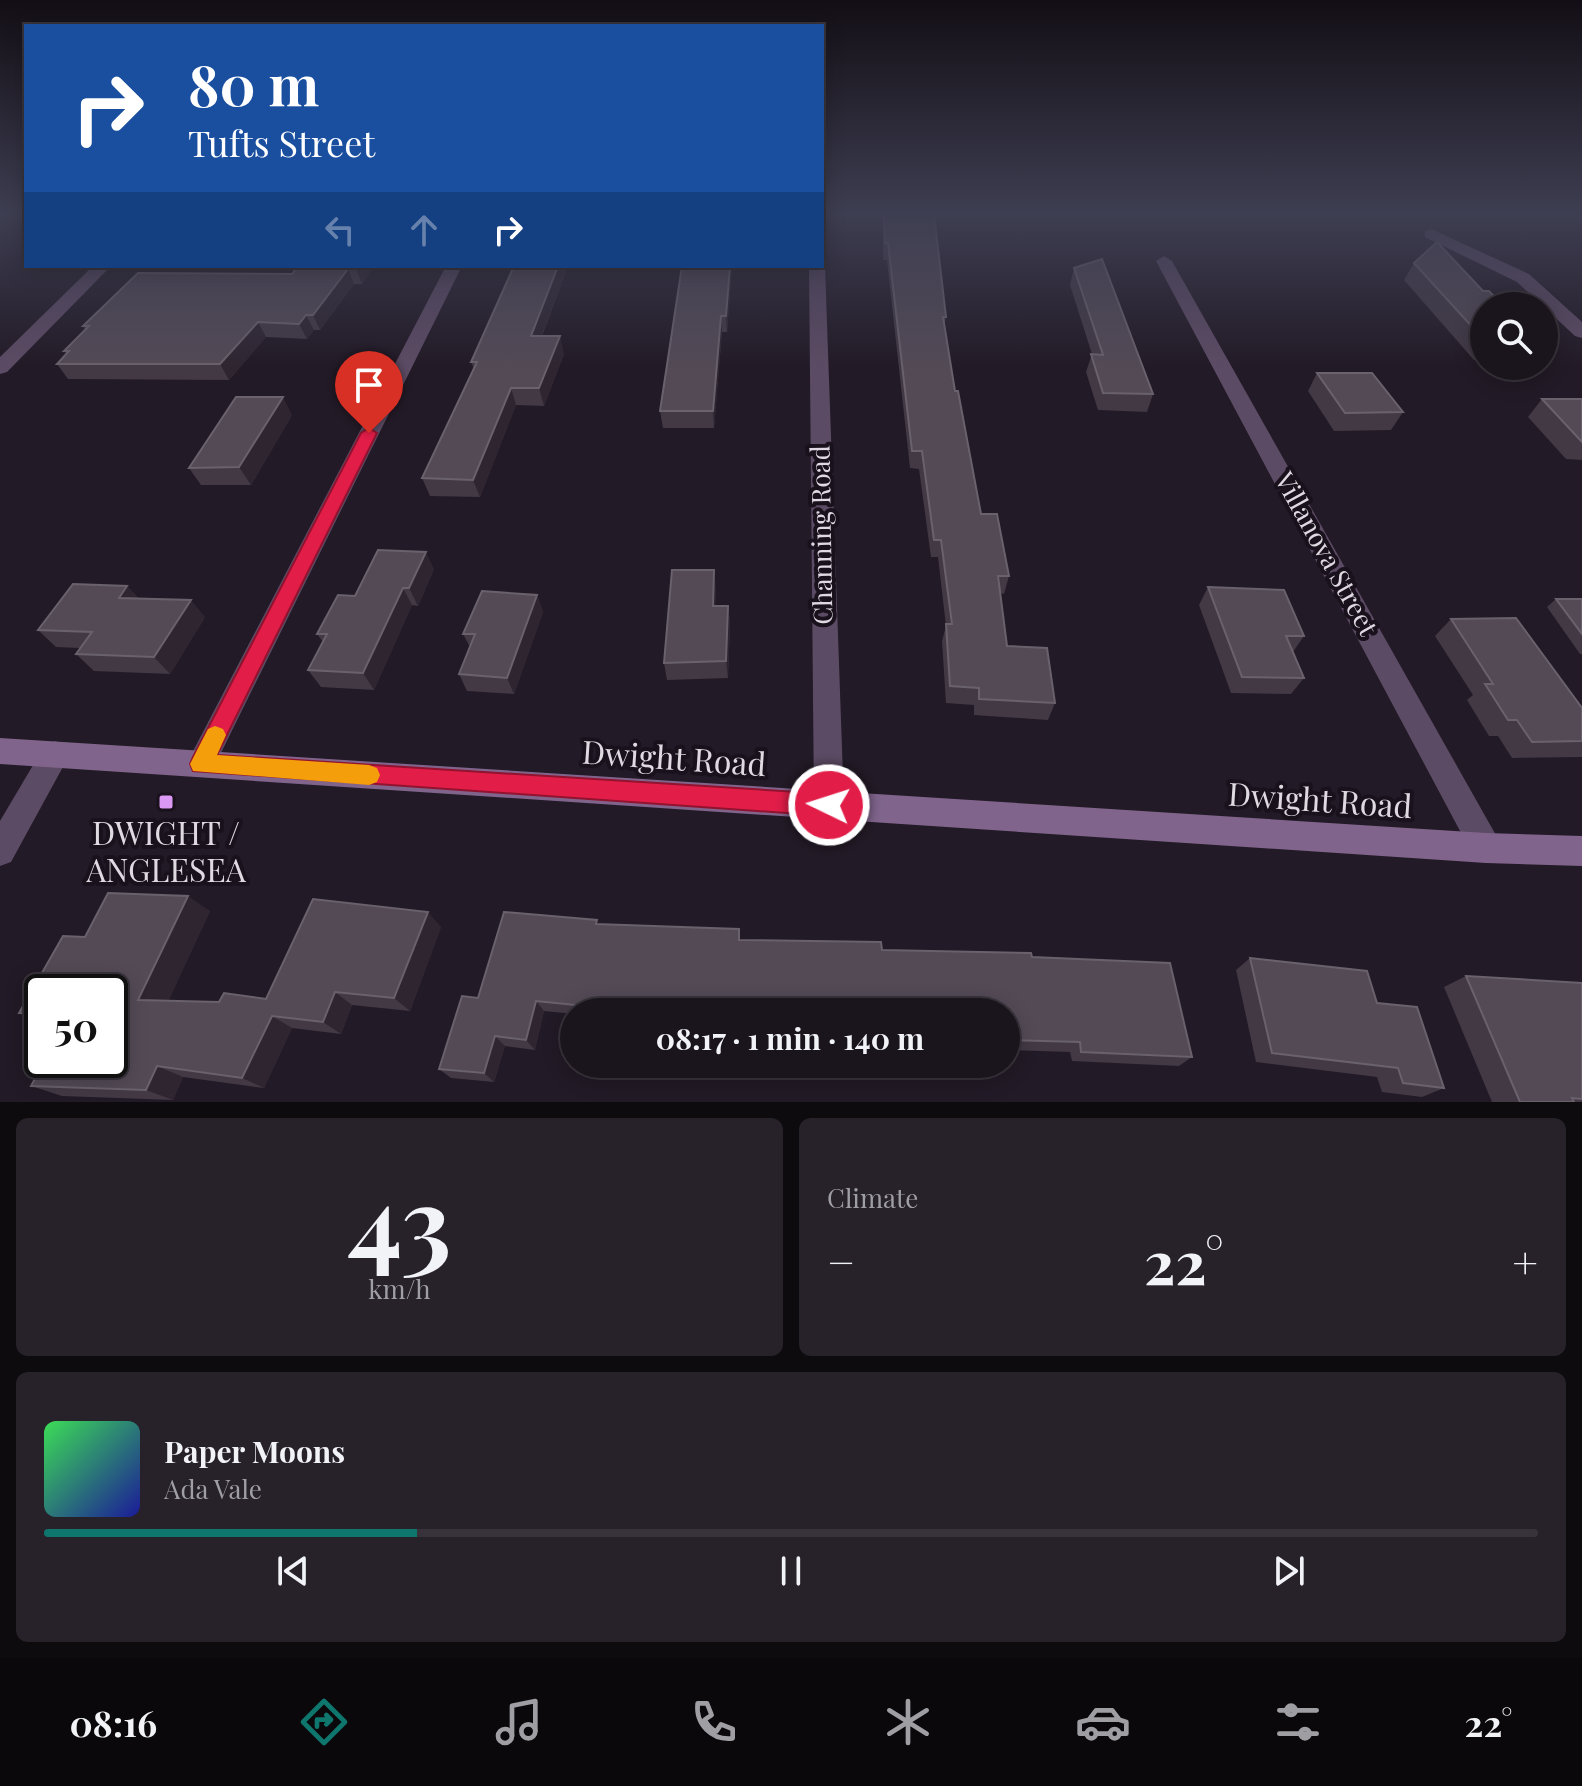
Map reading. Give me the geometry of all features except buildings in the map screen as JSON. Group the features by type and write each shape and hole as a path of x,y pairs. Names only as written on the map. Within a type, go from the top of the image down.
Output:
{"main road":[{"name":"Dwight Road","path":"0,751 1486,848 1582,851"}],"street":[{"name":"Villanova Street","path":"1166,265 1486,848"},
{"path":"1497,265 1523,278 1582,332"},
{"path":"0,368 101,268"},
{"path":"201,764 453,268"},
{"name":"Channing Road","path":"817,268 829,805"},
{"path":"0,851 55,754"}],"slow traffic":[{"path":"215,735 201,764 369,775"}],"place":[{"name":"DWIGHT / ANGLESEA","path":"166,802"}],"route":[{"path":"369,433 201,764 829,805"}]}
